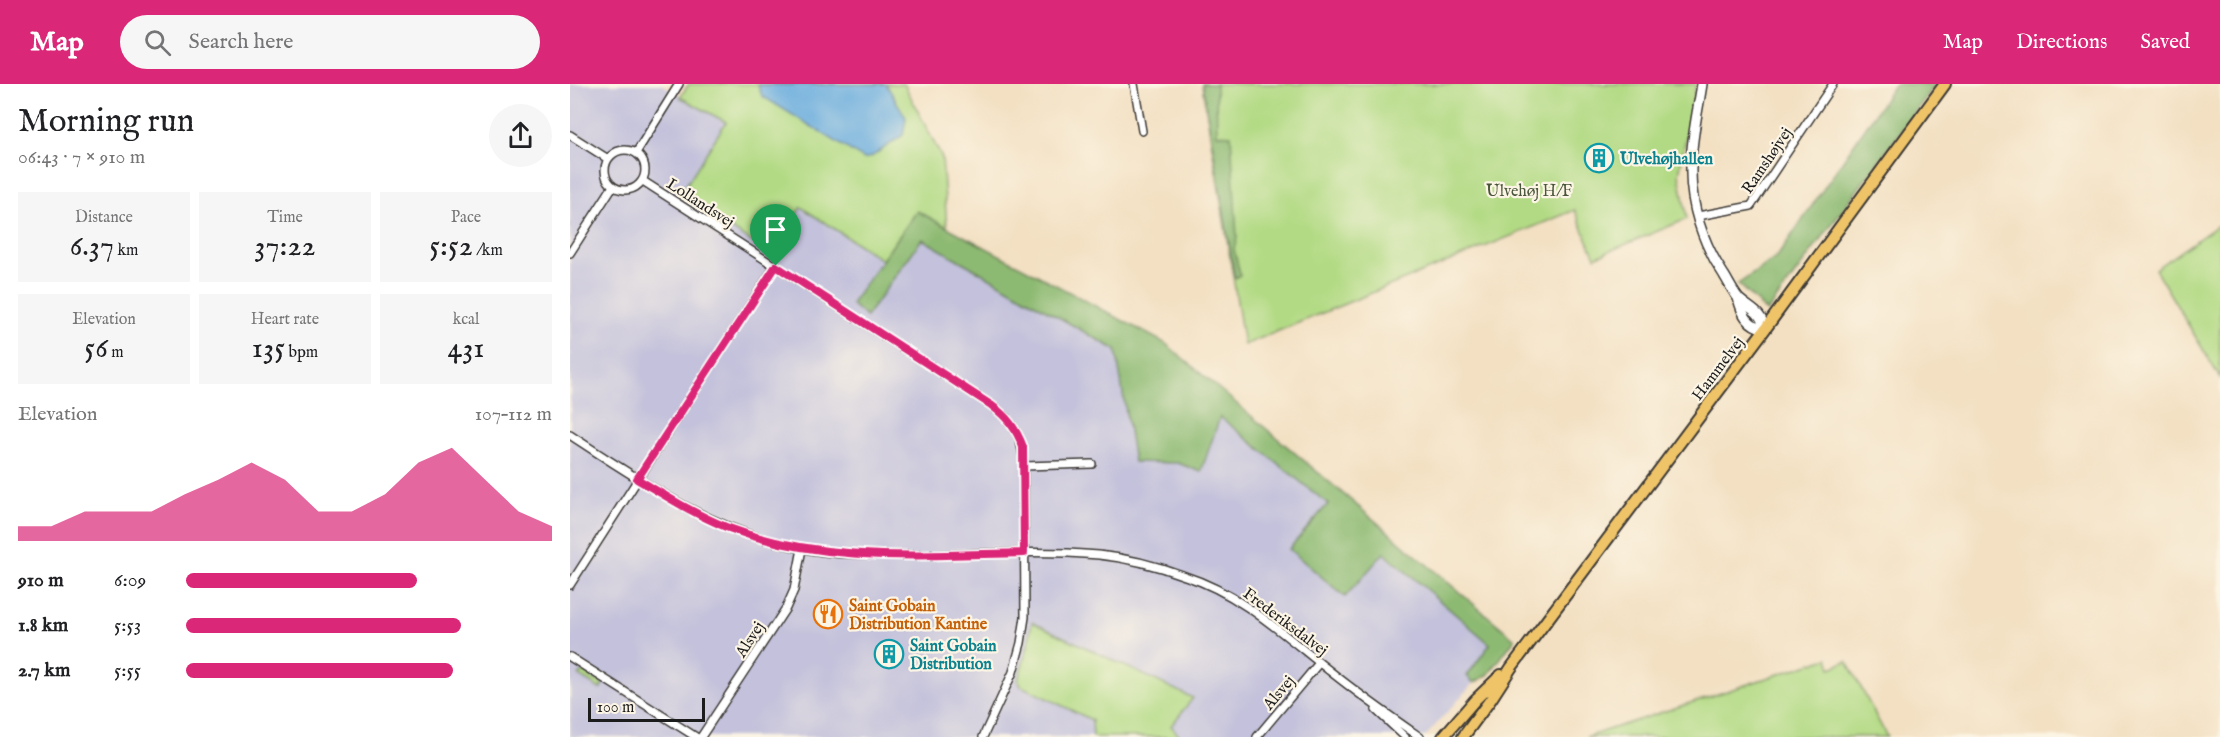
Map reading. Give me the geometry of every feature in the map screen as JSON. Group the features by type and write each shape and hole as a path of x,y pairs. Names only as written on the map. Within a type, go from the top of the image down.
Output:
{"main road":[{"name":"Hammelvej","path":"1463,737 1511,668 1945,84"},
{"name":"Hammelvej","path":"1443,737 1491,684 1511,668"},
{"path":"1454,737 1477,710 1491,684"}],"street":[{"path":"636,153 679,84"},
{"path":"1134,84 1142,131"},
{"path":"1702,84 1690,164 1691,189 1712,255 1738,297 1748,321 1754,327 1765,329"},
{"name":"Ramshøjvej","path":"1698,216 1751,206 1833,84"},
{"path":"570,135 608,159"},
{"path":"623,150 636,153 643,160 645,167 643,181 633,189 626,190 613,186 605,173 608,159 616,152 623,150"},
{"name":"Lollandsvej","path":"643,181 991,405 1006,416 1017,431 1023,447 1024,466 1025,617 1013,672 982,737"},
{"path":"570,253 613,186"},
{"path":"570,585 776,266"},
{"name":"Frederiksdalvej","path":"570,435 637,479 696,513 725,526 775,543 802,549 875,555 1024,553 1100,555 1144,563 1188,576 1256,612 1364,698 1420,737"},
{"path":"1024,466 1092,464"},
{"name":"Alsvej","path":"701,737 786,608 794,590 802,549"},
{"path":"570,657 696,737"},
{"name":"Alsvej","path":"1257,737 1319,663"},
{"name":"Frederiksdalvej","path":"1364,698 1405,737"}],"shaded area":[{"path":"570,84 661,84 726,122 770,254 801,207 890,265 915,228 1153,354 1507,645 1425,737 570,737"}],"green space":[{"path":"689,84 904,84 942,158 947,227 917,211 882,260 801,207 771,254 679,196 726,122 680,97"},
{"name":"Ulvehøj H/F","path":"1202,84 1696,84 1679,174 1687,219 1595,257 1575,210 1244,345"},
{"path":"1202,84 1216,84 1217,134 1231,135 1237,238 1234,249 1240,275 1235,278"},
{"path":"1895,84 1936,84 1767,312 1738,284 1777,257"},
{"path":"917,211 1165,343 1515,639 1488,675 1474,683 1467,676 1490,644 1384,553 1345,597 1289,549 1328,504 1220,417 1201,472 1178,463 1134,462 1116,350 922,239 866,317 851,304"},
{"path":"2220,224 2220,378 2155,269"},
{"path":"1032,622 1193,698 1171,726 1181,737 1093,737 1092,720 1021,686 1018,680"},
{"path":"1828,658 1831,668 1847,661 1887,737 1586,737"},
{"path":"582,671 603,684 600,689 579,676"}],"water":[{"path":"886,84 906,118 903,135 871,157 864,159 762,96 758,85"}],"place":[{"name":"Ulvehøjhallen","path":"1599,158"},
{"name":"Saint Gobain Distribution Kantine","path":"828,614"},
{"name":"Saint Gobain Distribution","path":"889,654"}],"route":[{"path":"776,266 1006,416 1017,431 1023,447 1024,553 875,555 802,549 775,543 725,526 696,513 637,479 776,266"}]}
